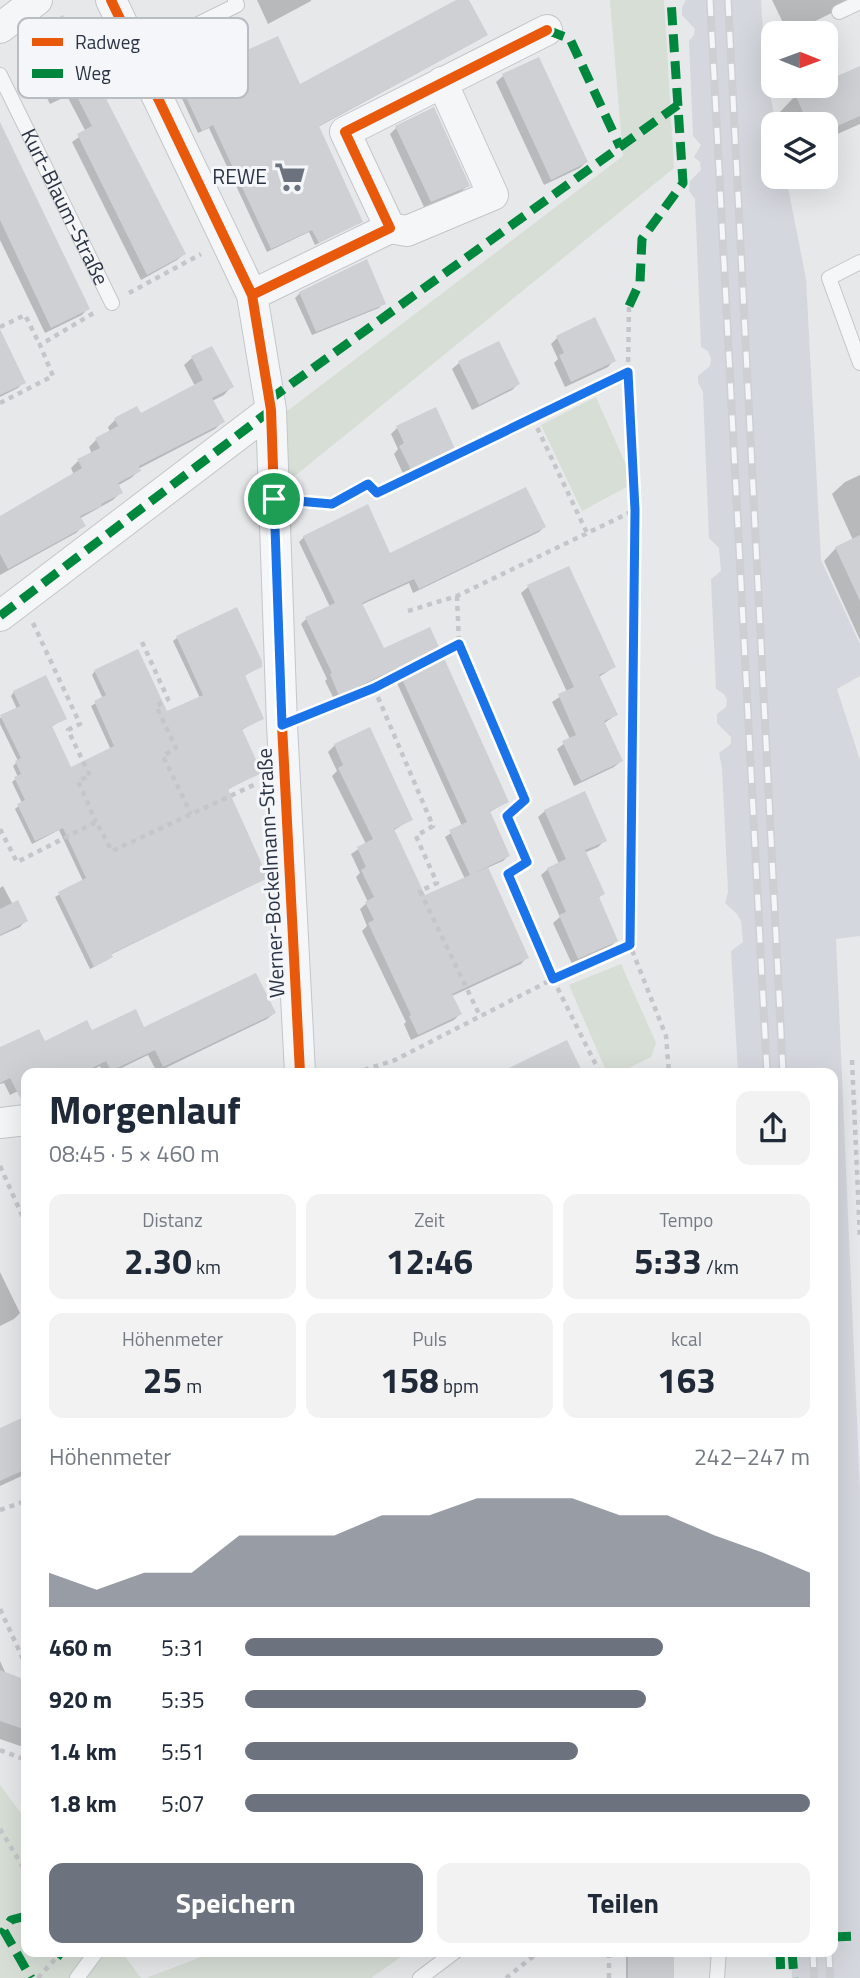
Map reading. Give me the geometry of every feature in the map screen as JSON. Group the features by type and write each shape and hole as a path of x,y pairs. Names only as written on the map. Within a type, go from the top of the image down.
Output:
{"street":[{"path":"0,28 37,0"},
{"name":"Werner-Bockelmann-Straße","path":"111,0 120,18"},
{"path":"390,228 345,132 547,30"},
{"path":"253,295 390,228 407,231 493,195 442,82"},
{"name":"Werner-Bockelmann-Straße","path":"158,98 253,295 271,410 282,725 300,1068"},
{"path":"11,608 271,410"},
{"path":"0,1123 21,1121"}],"lane":[{"path":"210,18 237,5 234,0"},
{"path":"839,12 860,2"},
{"name":"Kurt-Blaum-Straße","path":"0,75 112,303"},
{"path":"860,262 829,278 860,363"},
{"path":"77,1978 93,1957"},
{"path":"419,1978 448,1957"},
{"path":"718,1978 719,1957"}],"path":[{"path":"629,306 628,372 635,510 630,945 666,1036 669,1068"},
{"path":"0,327 25,315 40,345"},
{"path":"274,499 332,504 368,484 377,493 628,372"},
{"path":"533,419 587,533"},
{"path":"408,611 457,596 635,510"},
{"path":"457,596 459,644 525,800 507,816 527,862 508,874 553,979 598,1068"},
{"path":"11,608 80,724 68,730 90,776 78,781 112,851 285,770"},
{"path":"142,642 168,699 156,706 176,748 163,756 191,814"},
{"path":"374,688 433,826 416,836 438,883 421,891 480,1016"},
{"path":"0,829 17,862 96,822"},
{"path":"370,1068 395,1060 553,979 630,945"},
{"path":"852,1060 860,1238"},
{"path":"0,1166 21,1213"},
{"path":"0,1510 21,1503"},
{"path":"0,1609 21,1655"},
{"path":"0,1750 21,1758"},
{"path":"0,1829 21,1864"},
{"path":"38,1978 57,1957"},
{"path":"506,1978 532,1957"},
{"path":"609,1978 610,1957"}],"shaded area":[{"path":"610,0 664,0 674,168 285,484 282,415 623,156"},
{"path":"686,0 761,0 761,98 771,98 774,112 761,112 761,189 788,189 806,279 821,560 860,644 860,676 837,689 860,760 860,936 836,939 860,1490 860,1978 792,1978 791,1957 838,1957 838,1068 738,1068 731,951 743,942 741,921 725,903 728,892 719,753 731,744 731,737 717,723 717,714 726,707 727,700 724,694 716,689 711,579 721,571 719,548 709,538 703,392 698,382 698,376 710,366 711,359 708,351 701,347 695,199 689,191 690,181 701,170 700,162 694,157 701,145 693,136 689,41 695,29 682,15"},
{"path":"596,397 634,483 582,511 541,425"},
{"path":"621,964 656,1043 651,1057 629,1068 605,1068 569,985"},
{"path":"0,1785 21,1813 21,1957 125,1957 141,1978 0,1978"},
{"path":"201,1957 401,1957 371,1978 146,1978"}],"building":[{"name":"REWE","path":"456,0 469,0 488,35 319,126 363,222 319,243 312,230 271,249 213,125 202,131 187,98 248,98 248,50 278,36 300,84"},
{"path":"539,57 588,162 551,180 502,74"},
{"path":"860,66 860,116 838,126 838,112 803,112 797,98 838,98 838,76"},
{"path":"78,98 106,98 186,254 147,275 77,134 92,126"},
{"path":"434,107 470,186 431,202 395,126"},
{"path":"0,122 90,309 51,328 0,220"},
{"path":"367,259 386,304 316,332 299,292"},
{"path":"595,317 616,361 571,382 559,355 564,353 556,336"},
{"path":"0,329 26,383 0,395"},
{"path":"499,341 520,384 479,405 458,361"},
{"path":"212,346 234,387 212,398 225,422 139,466 141,471 118,483 123,493 80,516 86,526 8,569 0,554 0,516 82,468 77,459 100,448 95,438 118,426 114,418 137,406 141,413 203,380 191,356"},
{"path":"436,407 456,451 412,472 399,446 404,443 396,426"},
{"path":"526,487 546,527 419,589 414,579 362,603 384,648 430,627 509,802 490,811 510,856 470,875 449,830 467,822 397,668 339,696 330,674 332,673 305,617 335,603 303,536 368,504 390,553"},
{"path":"860,535 860,601 835,547"},
{"path":"569,566 616,667 599,675 618,715 604,721 623,761 581,781 562,741 576,735 558,694 574,687 527,585"},
{"path":"237,607 262,661 262,667 245,675 264,719 242,729 262,773 228,789 268,878 111,954 113,957 94,967 58,892 86,878 63,828 35,841 17,804 25,800 14,777 21,774 15,761 21,758 0,715 20,706 13,691 46,675 67,719 52,726 71,767 114,746 94,701 106,695 94,670 138,649 167,711 203,695 176,636"},
{"path":"370,727 413,820 394,829 425,895 488,867 529,958 452,994 462,1014 418,1035 368,923 374,920 365,902 374,897 361,870 366,867 357,847 373,839 338,768 343,765 334,744"},
{"path":"585,791 607,841 585,850 605,894 599,897 618,941 578,959 559,915 566,912 547,868 566,859 544,810"},
{"path":"18,900 28,921 0,935 0,909"},
{"path":"256,973 276,1013 163,1067 155,1050 117,1068 110,1068 106,1061 92,1068 21,1068 21,1099 10,1078 0,1083 0,1047 39,1029 45,1041 87,1020 92,1030 136,1009 144,1027"},
{"path":"567,1040 581,1068 509,1068"},
{"path":"21,1418 21,1471 0,1481 0,1428"},
{"path":"0,1670 21,1678 21,1728 0,1721"},
{"path":"628,1957 674,1957 674,1978 628,1978"}],"railway":[{"path":"710,0 767,1068"},
{"path":"728,0 783,1068"},
{"path":"813,1957 814,1978"},
{"path":"829,1957 830,1978"}],"marked path":[{"path":"629,306 640,282 642,239 683,183 671,0"},
{"path":"547,30 570,39 620,147"},
{"path":"269,400 678,105"},
{"path":"0,616 271,410"},
{"path":"21,1917 11,1920 4,1931 31,1978"},
{"path":"838,1937 860,1936"},
{"path":"780,1957 781,1978"},
{"path":"792,1957 794,1978"}],"cycle path":[{"path":"111,0 120,18"},
{"path":"252,295 390,228 345,132 547,30"},
{"path":"158,98 252,295 271,410 282,725 300,1068"}],"place":[{"name":"REWE","path":"290,177"}],"route":[{"path":"628,372 635,510 630,945 553,979 508,874 527,862 507,816 525,800 459,644 374,688 282,725 274,499 332,504 368,484 377,493 628,372"}]}
